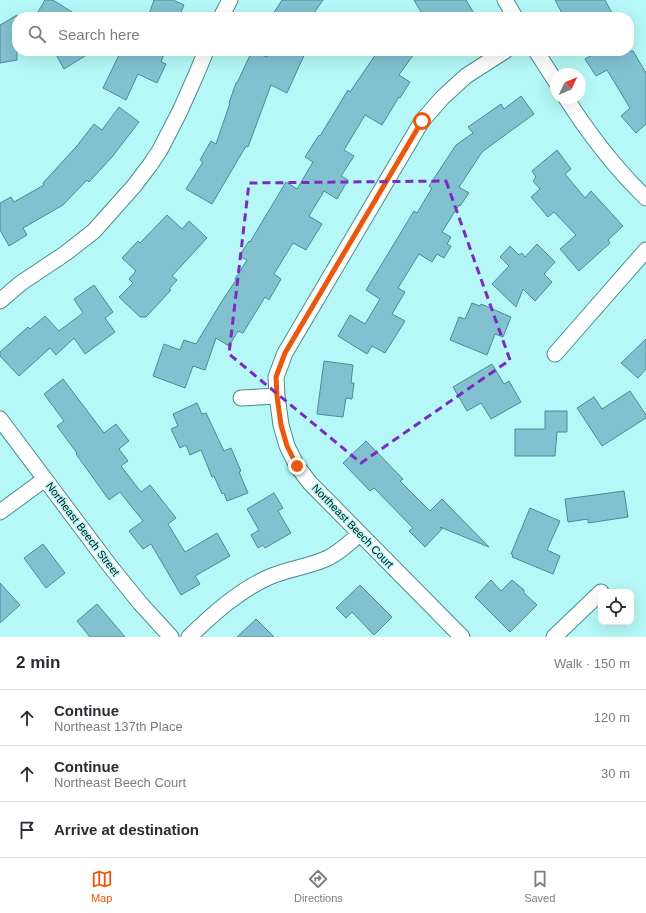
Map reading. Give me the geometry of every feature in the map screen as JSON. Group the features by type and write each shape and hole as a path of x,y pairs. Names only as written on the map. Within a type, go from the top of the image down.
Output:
{"street":[{"path":"224,12 230,0"},
{"path":"505,0 512,12"},
{"path":"0,301 21,283 66,253 94,231 134,186 160,150 180,111 204,56"},
{"name":"Northeast Beech Court","path":"462,637 310,483 297,466 287,446 281,425 276,377 285,353 422,121 442,98 466,76 497,56"},
{"path":"539,56 550,73"},
{"path":"570,104 595,140 629,182 646,198"},
{"path":"555,354 646,250"},
{"path":"241,398 277,396"},
{"name":"Northeast Beech Street","path":"0,418 110,566 140,603 171,637"},
{"path":"0,512 46,479"},
{"path":"189,637 233,598 251,586 268,577 327,558 339,552 360,534"},
{"path":"554,637 598,595"}],"highlighted area":[{"path":"446,181 510,360 361,463 229,354 249,183"}],"building":[{"path":"45,0 53,0 72,12 38,12"},
{"path":"154,0 173,0 184,5 181,12 150,12"},
{"path":"282,0 323,0 315,12 274,12"},
{"path":"414,0 466,0 473,12 421,12"},
{"path":"555,0 605,0 611,12 561,12"},
{"path":"12,18 12,56 17,56 17,60 0,63 0,25"},
{"path":"634,53 646,73 646,124 636,133 621,116 630,108 607,70 596,76 585,59 590,56 634,56"},
{"path":"57,56 85,56 64,69"},
{"path":"119,56 163,56 161,62 166,64 157,83 138,74 126,100 103,88"},
{"path":"250,56 304,56 287,93 271,85 248,147 246,146 212,204 186,189 203,162 200,160 211,141 216,144 237,83"},
{"path":"375,56 412,56 399,75 410,82 382,125 365,115 344,150 354,156 341,176 348,180 337,199 324,191 309,216 322,224 306,250 293,243 274,274 281,279 269,300 265,297 243,333 238,331 229,346 216,338 205,370 193,366 185,388 153,376 164,344 180,350 184,340 196,344 247,260 239,256 249,241 250,242 286,182 297,189 313,162 305,157 319,135 320,136 348,90 350,92"},
{"path":"521,96 534,114 482,152 459,187 469,193 460,206 459,205 442,232 451,237 447,244 451,246 444,258 437,254 432,262 419,254 398,288 405,292 392,314 405,321 385,353 372,346 367,354 338,336 350,315 365,324 380,299 366,290 414,211 417,213 432,188 429,186 456,145 473,133 468,127 501,104 504,109"},
{"path":"119,107 139,122 112,157 89,182 87,180 63,205 23,228 27,235 9,246 0,230 0,203 11,197 14,202 44,185 43,183 76,147 94,124 102,130"},
{"path":"557,150 571,169 565,174 585,198 591,191 623,226 608,240 610,243 579,271 560,249 576,235 554,212 548,217 531,197 540,189 533,181 536,177 532,171"},
{"path":"167,215 182,229 189,221 207,238 172,276 177,280 169,289 171,290 146,317 140,317 119,297 133,283 129,279 136,271 122,258 138,241 140,243"},
{"path":"537,244 555,262 544,274 552,282 535,301 523,289 516,307 492,284 509,266 500,257 510,246 519,255 522,253 525,257"},
{"path":"94,285 113,312 105,318 115,332 85,354 74,338 56,355 50,348 19,376 0,356 0,352 28,327 30,329 45,316 59,331 83,313 74,299"},
{"path":"472,303 480,306 481,304 511,317 503,337 495,334 487,355 450,340 459,317 465,319"},
{"path":"646,339 646,369 638,378 621,363"},
{"path":"324,361 353,365 351,383 354,383 352,399 346,398 343,417 317,414"},
{"path":"492,364 504,384 509,381 521,402 491,419 481,403 467,411 453,387"},
{"path":"63,379 104,433 116,424 129,441 119,449 128,461 121,466 141,492 150,485 176,518 168,524 185,552 217,533 230,556 195,576 200,584 181,595 151,544 143,549 129,531 143,521 120,492 109,500 57,426 64,421 44,394"},
{"path":"630,391 646,415 646,418 602,446 577,408 594,397 602,409"},
{"path":"197,403 202,414 206,413 224,451 231,448 241,471 239,472 248,493 227,501 224,493 222,494 214,476 212,477 201,450 190,455 186,445 180,448 171,429 178,426 173,414"},
{"path":"545,411 567,411 567,432 557,432 555,456 515,456 515,429 545,429"},
{"path":"366,441 403,479 400,481 430,511 442,499 489,547 440,527 442,529 425,547 409,531 413,528 374,488 370,491 343,463"},
{"path":"624,491 628,517 588,523 588,519 568,522 565,499"},
{"path":"274,493 283,508 278,511 291,533 265,548 263,545 258,548 251,535 259,530 247,509"},
{"path":"530,508 560,521 547,550 560,556 553,574 512,557 513,555 511,554"},
{"path":"43,544 65,573 46,588 24,558"},
{"path":"491,580 501,591 512,580 524,590 524,593 537,605 510,632 475,597"},
{"path":"0,583 20,605 0,623"},
{"path":"360,585 392,617 374,635 352,612 346,618 336,608"},
{"path":"97,604 125,637 90,637 77,621"},
{"path":"256,619 274,637 237,637"}],"route":[{"path":"297,466 287,446 281,425 276,377 285,353 422,121"}]}
